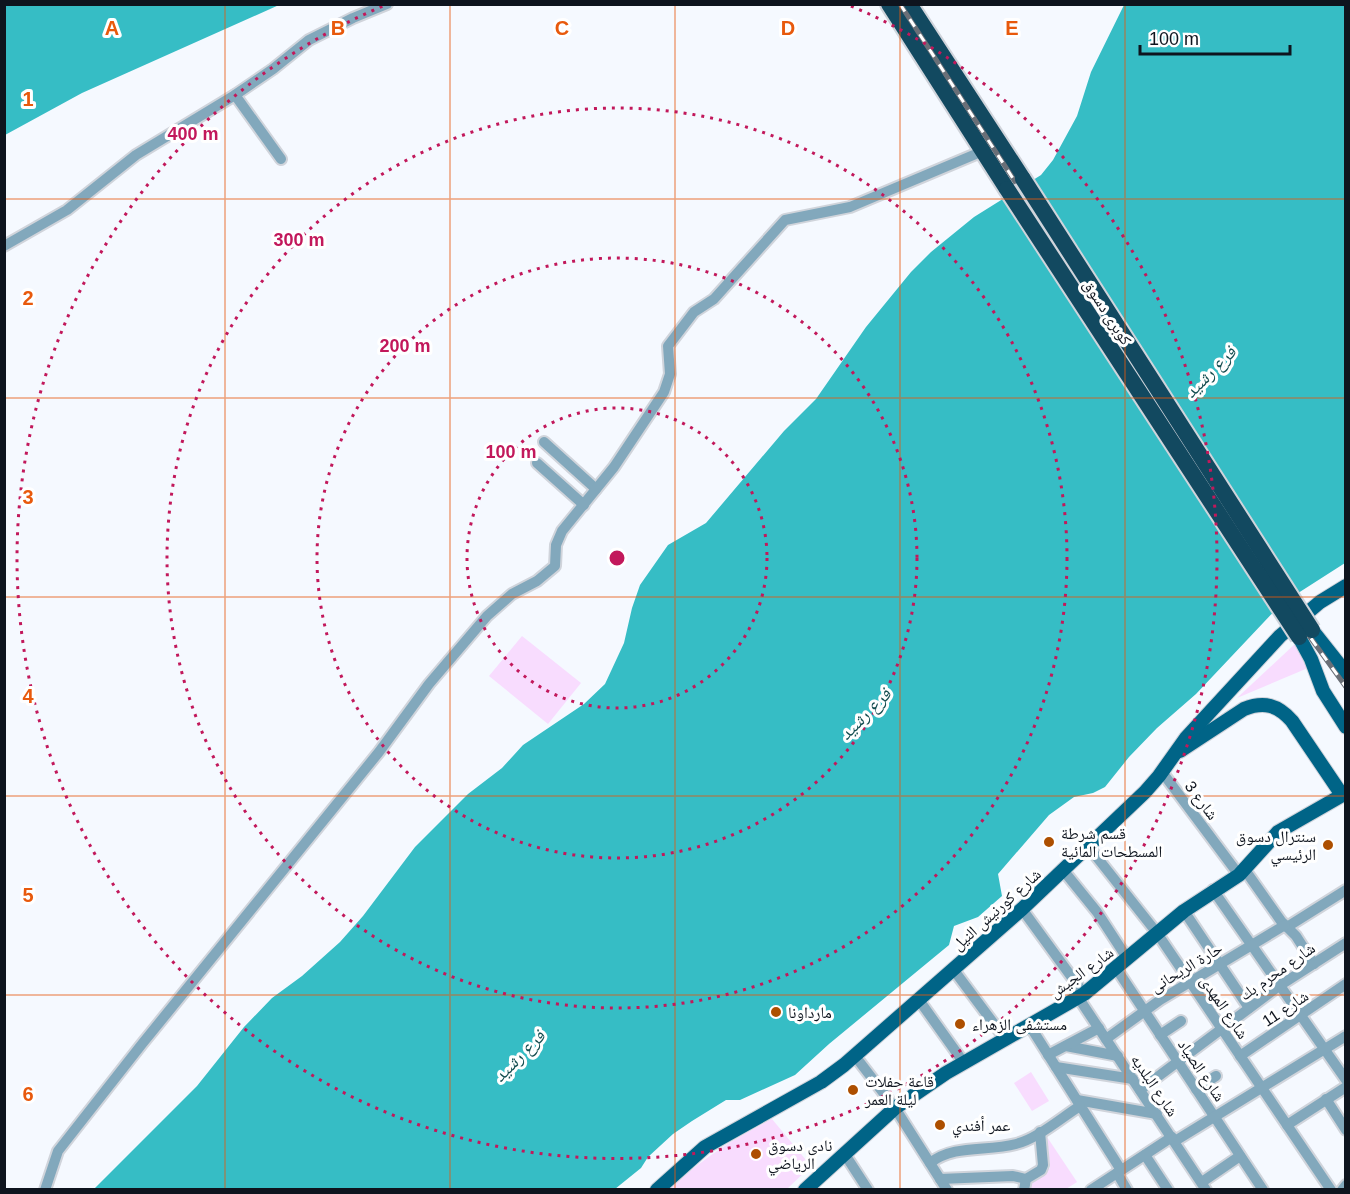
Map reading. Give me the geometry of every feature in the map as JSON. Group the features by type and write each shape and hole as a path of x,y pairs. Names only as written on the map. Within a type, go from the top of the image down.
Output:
{"highway":[{"name":"كوبرى دسوق","path":"889,4 1007,189 1306,634"},
{"name":"كوبرى دسوق","path":"909,4 1023,179 1306,634"}],"main road":[{"name":"شارع كورنيش النيل","path":"657,1190 705,1148 821,1082 855,1056 919,1000 1022,909 1153,785 1194,728 1280,636 1320,602 1346,585"},
{"path":"1306,634 1346,673"},
{"path":"1306,634 1311,658 1323,691 1346,727"},
{"path":"1172,757 1244,709 1265,704 1285,712 1344,796"},
{"name":"شارع الجيش","path":"805,1190 895,1108 964,1063 1081,995 1184,911 1242,873 1278,832 1344,796"}],"street":[{"path":"4,246 61,215 136,155 236,95 309,40 387,4"},
{"path":"236,95 281,159"},
{"path":"45,1190 58,1151 149,1035 379,752 429,684 487,616 512,594 537,581 555,566 558,540 562,531 642,428 664,392 670,375 668,355 670,342 694,312 714,299 783,222 791,218 850,207 983,151"},
{"path":"544,442 596,489"},
{"path":"537,463 584,505"},
{"name":"شارع 3","path":"1162,772 1242,873 1296,936 1314,964"},
{"name":"شارع المهدى","path":"1088,846 1157,933 1331,1190"},
{"path":"1064,870 1097,912 1127,958"},
{"path":"1214,890 1346,1080"},
{"name":"حارة الريحانى","path":"1106,1039 1144,1011 1190,982 1346,890"},
{"name":"شارع البلديه","path":"1022,909 1081,995 1106,1039 1204,1186"},
{"path":"1184,911 1249,1008"},
{"name":"شارع محرم بك","path":"1140,1090 1279,986 1344,947"},
{"name":"شارع الصياد","path":"1116,968 1259,1188"},
{"path":"953,969 1006,1040"},
{"name":"شارع 11","path":"1240,1056 1346,984"},
{"path":"919,1000 964,1063"},
{"path":"1160,1035 1181,1022"},
{"path":"1030,1026 1079,1103 1127,1190"},
{"path":"1048,1055 1099,1028"},
{"path":"1091,1190 1145,1155 1214,1117 1346,1036"},
{"path":"1066,1046 1118,1056"},
{"path":"855,1056 895,1108 947,1190"},
{"path":"1056,1067 1133,1079"},
{"path":"1196,1089 1216,1076"},
{"path":"1287,1125 1346,1087"},
{"path":"1326,1100 1346,1130"},
{"path":"930,1162 943,1154 954,1151 1015,1144 1029,1140 1079,1103 1157,1114"},
{"path":"940,1179 1013,1176 1025,1184 1041,1170 1043,1165 1040,1132"},
{"path":"844,1153 868,1190"},
{"path":"1145,1155 1168,1190"},
{"path":"1204,1186 1240,1156"},
{"path":"1342,1190 1346,1185"}],"shaded area":[{"path":"522,636 581,683 548,724 489,676"},
{"path":"1297,642 1308,668 1237,698"},
{"path":"1031,1072 1049,1101 1032,1111 1014,1083"},
{"name":"نادي دسوق الرياضي","path":"772,1119 811,1166 787,1189 668,1190 718,1150"},
{"path":"1047,1137 1077,1182 1066,1189 1030,1190 1032,1180 1050,1168"}],"water":[{"path":"5,4 279,5 82,93 5,135"},
{"name":"فرع رشيد","path":"1124,5 1345,5 1345,563 1281,604 1196,694 1157,728 1129,757 1105,787 1093,793 1074,797 1049,815 998,874 1002,896 978,917 954,926 949,945 795,1075 740,1100 726,1100 692,1121 673,1134 648,1157 641,1168 615,1189 93,1190 197,1086 244,1027 272,998 302,976 340,942 363,916 415,847 468,794 502,768 523,745 584,704 605,684 624,643 640,585 668,545 706,523 784,431 816,399 866,327 911,272 931,252 974,217 1041,175 1053,160 1077,116 1091,72"}],"railway":[{"path":"900,4 1310,637 1346,687"}],"place":[{"name":"قسم شرطة المسطحات المائية","path":"1049,842"},
{"name":"سنترال دسوق الرئيسي","path":"1328,845"},
{"name":"مارداونا","path":"776,1012"},
{"name":"مستشفى الزهراء","path":"960,1024"},
{"name":"قاعة حفلات ليلة العمر","path":"853,1090"},
{"name":"عمر أفندي","path":"940,1125"},
{"name":"نادي دسوق الرياضي","path":"756,1154"}]}
